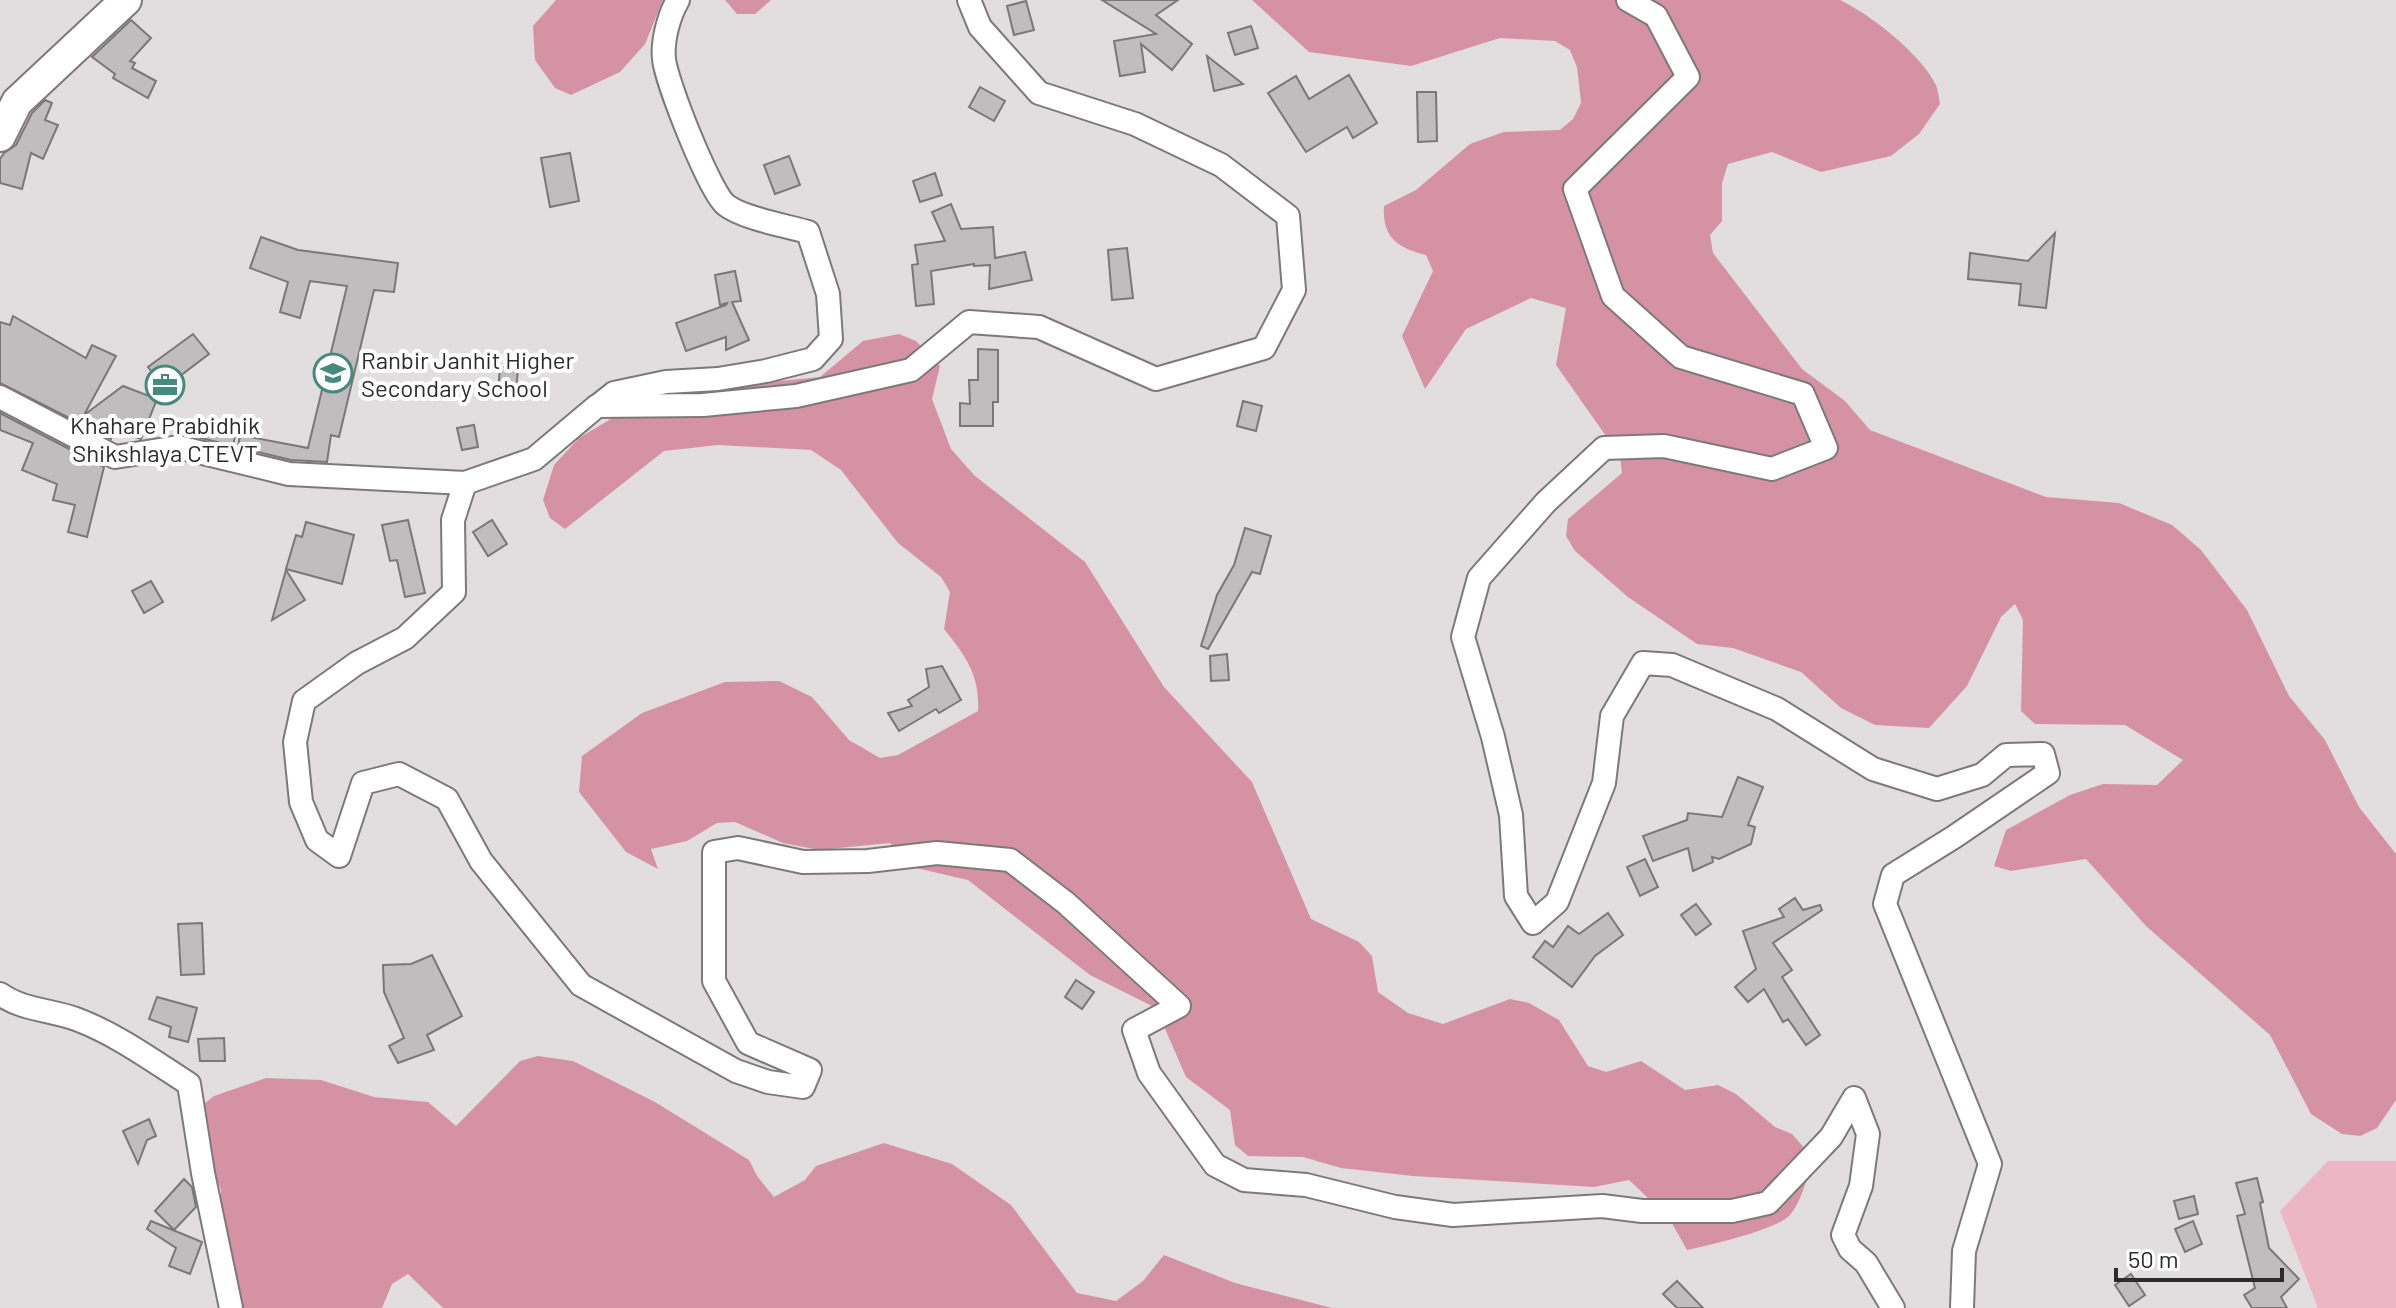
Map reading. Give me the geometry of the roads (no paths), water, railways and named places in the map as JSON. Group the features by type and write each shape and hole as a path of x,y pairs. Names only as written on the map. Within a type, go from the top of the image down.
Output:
{"street":[{"path":"0,136 17,102 126,0"},
{"path":"0,397 115,457 178,447 289,474 465,483 534,459 614,393 666,382 718,379 766,371 813,359 831,339 828,294 808,232 754,217 725,205 698,155 676,102 664,58 671,12 678,0"},
{"path":"597,406 703,405 810,393 911,370 969,322 1039,327 1156,379 1264,348 1294,290 1288,216 1221,165 1135,124 1039,93 980,27 969,0"},
{"path":"1628,0 1656,16 1688,77 1575,189 1613,296 1681,357 1803,394 1826,448 1772,469 1664,446 1604,448 1546,502 1479,578 1463,637 1493,737 1511,815 1516,896 1533,923 1557,902 1604,783 1612,716 1643,663 1672,665 1777,709 1873,769 1937,789 1982,775 2006,755 2043,754 2048,773 1893,875 1885,904 1990,1164 1964,1251 1962,1308"},
{"path":"465,483 453,520 454,592 405,638 357,663 304,701 295,742 301,802 317,840 339,856 363,783 399,774 447,799 481,861 581,985 736,1071 768,1082 803,1087 810,1070 748,1043 714,981 714,852 738,848 803,862 868,861 937,853 1010,860 1066,903 1179,1006 1134,1030 1149,1073 1215,1165 1244,1180 1306,1185 1395,1207 1453,1215 1602,1206 1642,1211 1732,1211 1768,1203 1831,1137 1854,1098 1868,1134 1861,1186 1843,1235 1850,1249 1866,1263 1893,1308"},
{"path":"0,994 11,1002 75,1019 131,1046 189,1084 203,1173 231,1308"}],"place":[{"name":"Ranbir Janhit Higher Secondary School","path":"333,373"},
{"name":"Khahare Prabidhik Shikshlaya CTEVT","path":"165,385"}]}
